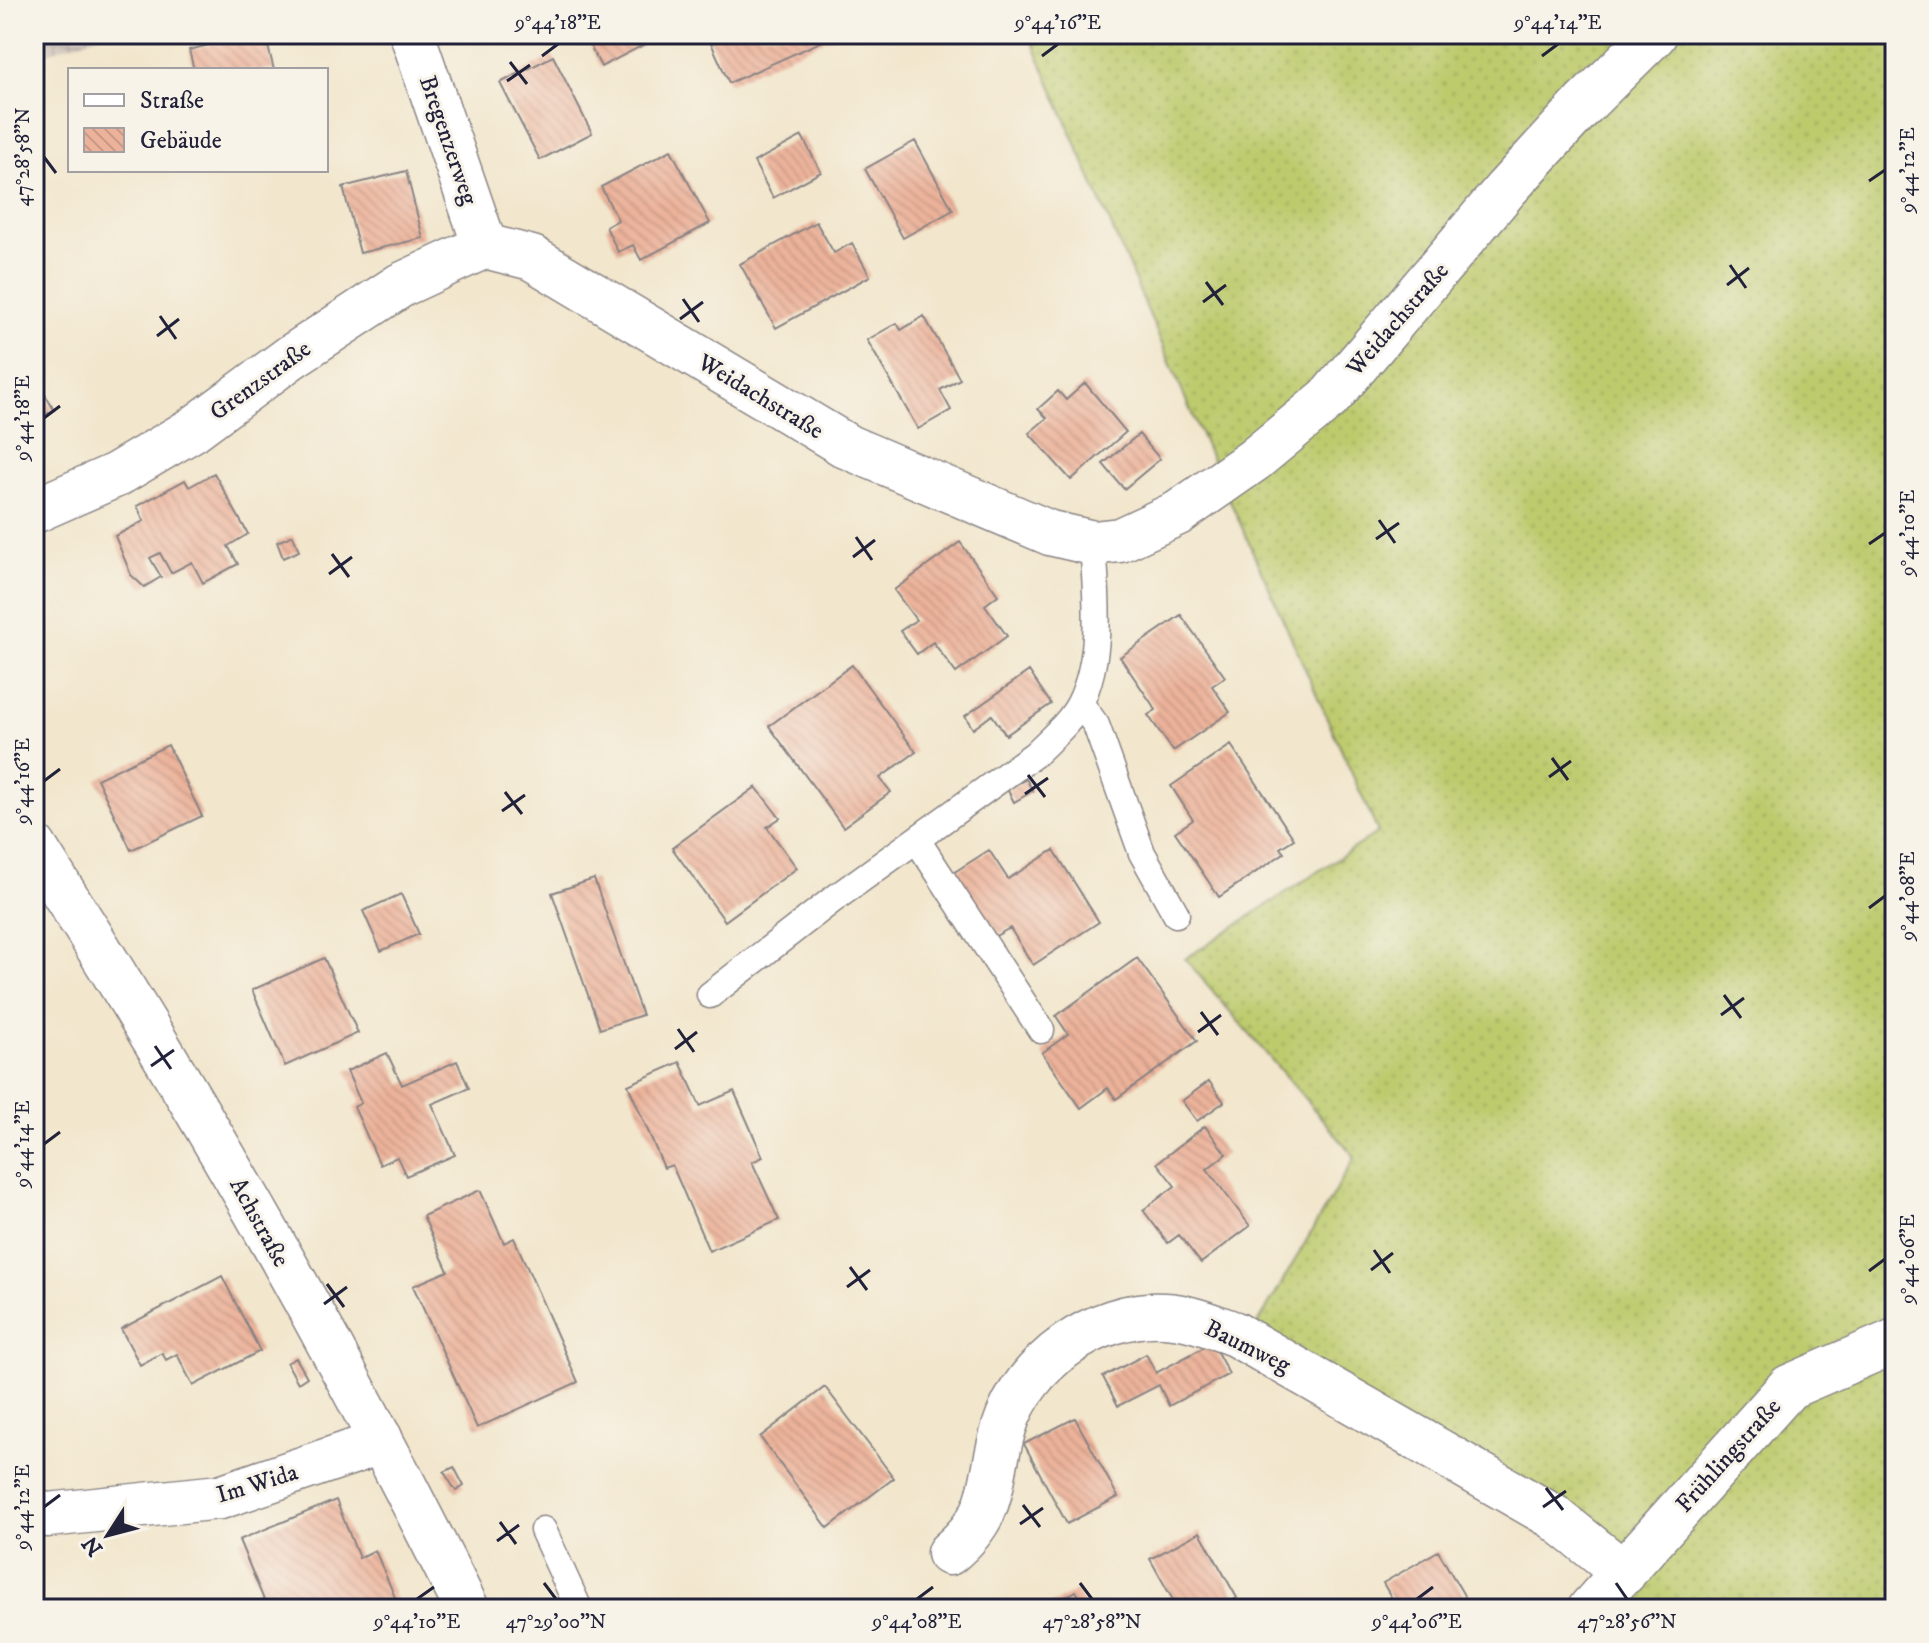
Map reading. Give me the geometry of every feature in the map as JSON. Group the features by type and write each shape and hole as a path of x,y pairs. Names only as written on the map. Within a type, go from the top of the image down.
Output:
{"street":[{"name":"Bregenzerweg","path":"412,34 485,246"},
{"name":"Weidachstraße","path":"485,246 532,258 848,447 1050,533 1093,543 1120,540 1178,513 1254,460 1329,398 1506,189 1583,105 1655,34"},
{"name":"Grenzstraße","path":"34,511 128,468 192,430 302,349 401,285 485,246"},
{"name":"Achstraße","path":"34,846 102,953 243,1190 380,1438 467,1609"},
{"name":"Baumweg","path":"949,1553 971,1535 986,1508 1004,1427 1022,1388 1045,1362 1077,1338 1109,1324 1163,1315 1199,1321 1235,1334 1554,1517 1624,1573"},
{"name":"Frühlingstraße","path":"1590,1609 1789,1387 1895,1341"},
{"name":"Im Wida","path":"34,1512 48,1515 220,1497 358,1450 380,1438"}],"lane":[{"path":"710,995 831,901 1035,754 1064,727 1080,703 1094,663 1096,602 1093,543"},
{"path":"1080,703 1096,725 1142,853 1176,914"},
{"path":"917,840 1041,1030"},
{"path":"543,1530 579,1609"}],"shaded area":[{"path":"37,34 104,34 44,54"}],"green space":[{"path":"1029,34 1895,34 1895,1609 1601,1609 1640,1574 1256,1327 1355,1157 1185,959 1378,832 1210,456"}],"building":[{"path":"251,34 265,34 274,68 194,68 189,50"},
{"path":"584,34 657,34 659,37 601,67"},
{"path":"707,34 833,34 834,36 729,83"},
{"path":"553,56 592,133 540,160 500,83"},
{"path":"802,136 821,172 773,198 754,162"},
{"path":"915,141 953,210 903,238 865,169"},
{"path":"671,150 710,223 641,260 633,245 618,252 606,227 618,220 601,187"},
{"path":"406,171 423,238 360,253 343,187"},
{"path":"816,222 834,253 852,243 870,276 776,328 740,264"},
{"path":"924,316 960,379 940,390 951,410 918,429 867,340 897,323 901,330"},
{"path":"34,375 54,410 34,421"},
{"path":"1085,383 1126,432 1071,480 1029,433 1047,418 1038,409 1058,391 1066,400"},
{"path":"1139,434 1160,459 1124,489 1103,464"},
{"path":"214,473 248,534 228,546 238,564 203,583 192,562 171,573 160,553 150,558 161,577 144,587 131,575 115,536 144,521 137,506 185,480 189,487"},
{"path":"293,535 299,551 283,558 277,542"},
{"path":"960,542 998,595 985,605 1007,636 956,673 933,642 917,654 900,631 916,620 894,590"},
{"path":"1181,615 1225,677 1212,686 1230,712 1173,751 1148,715 1156,710 1120,657"},
{"path":"852,665 916,752 880,778 891,792 843,827 769,726"},
{"path":"1029,671 1051,704 1006,735 992,715 973,729 965,716"},
{"path":"168,745 202,816 131,850 97,779"},
{"path":"1231,745 1294,839 1280,848 1284,853 1219,897 1175,832 1193,820 1171,786"},
{"path":"1026,779 1033,791 1014,802 1007,789"},
{"path":"756,787 780,818 767,827 797,868 725,921 672,848"},
{"path":"989,850 1008,879 1054,850 1099,922 1033,965 1010,928 994,937 953,873"},
{"path":"594,879 642,1015 600,1029 552,893"},
{"path":"401,894 419,934 381,951 363,911"},
{"path":"324,958 358,1033 285,1066 252,990"},
{"path":"1137,958 1197,1041 1116,1099 1108,1088 1081,1108 1042,1053 1068,1034 1056,1016"},
{"path":"387,1053 402,1085 457,1061 469,1088 432,1104 455,1155 406,1176 397,1157 380,1165 354,1107 361,1103 347,1071"},
{"path":"680,1062 700,1106 734,1091 763,1157 752,1162 779,1220 709,1251 672,1165 664,1168 628,1085"},
{"path":"1209,1081 1224,1102 1197,1121 1182,1101"},
{"path":"1205,1126 1226,1154 1207,1169 1250,1226 1201,1263 1179,1235 1168,1243 1143,1210 1175,1186 1157,1163"},
{"path":"480,1190 504,1243 514,1238 578,1382 477,1428 413,1286 448,1271 423,1216"},
{"path":"222,1276 260,1351 193,1386 177,1354 166,1360 162,1353 140,1365 121,1329"},
{"path":"1212,1343 1229,1374 1169,1406 1159,1385 1118,1406 1103,1377 1146,1354 1156,1373"},
{"path":"296,1358 307,1377 298,1383 287,1363"},
{"path":"825,1387 894,1478 828,1528 760,1437"},
{"path":"1075,1418 1118,1497 1067,1524 1024,1444"},
{"path":"454,1467 464,1486 456,1491 444,1472"},
{"path":"336,1500 359,1558 375,1550 400,1609 341,1609 339,1604 328,1609 278,1609 275,1601 266,1605 239,1540"},
{"path":"1200,1532 1237,1598 1218,1609 1178,1609 1150,1559"},
{"path":"1438,1551 1472,1609 1398,1609 1383,1583"},
{"path":"1076,1591 1086,1609 1043,1609"}]}
